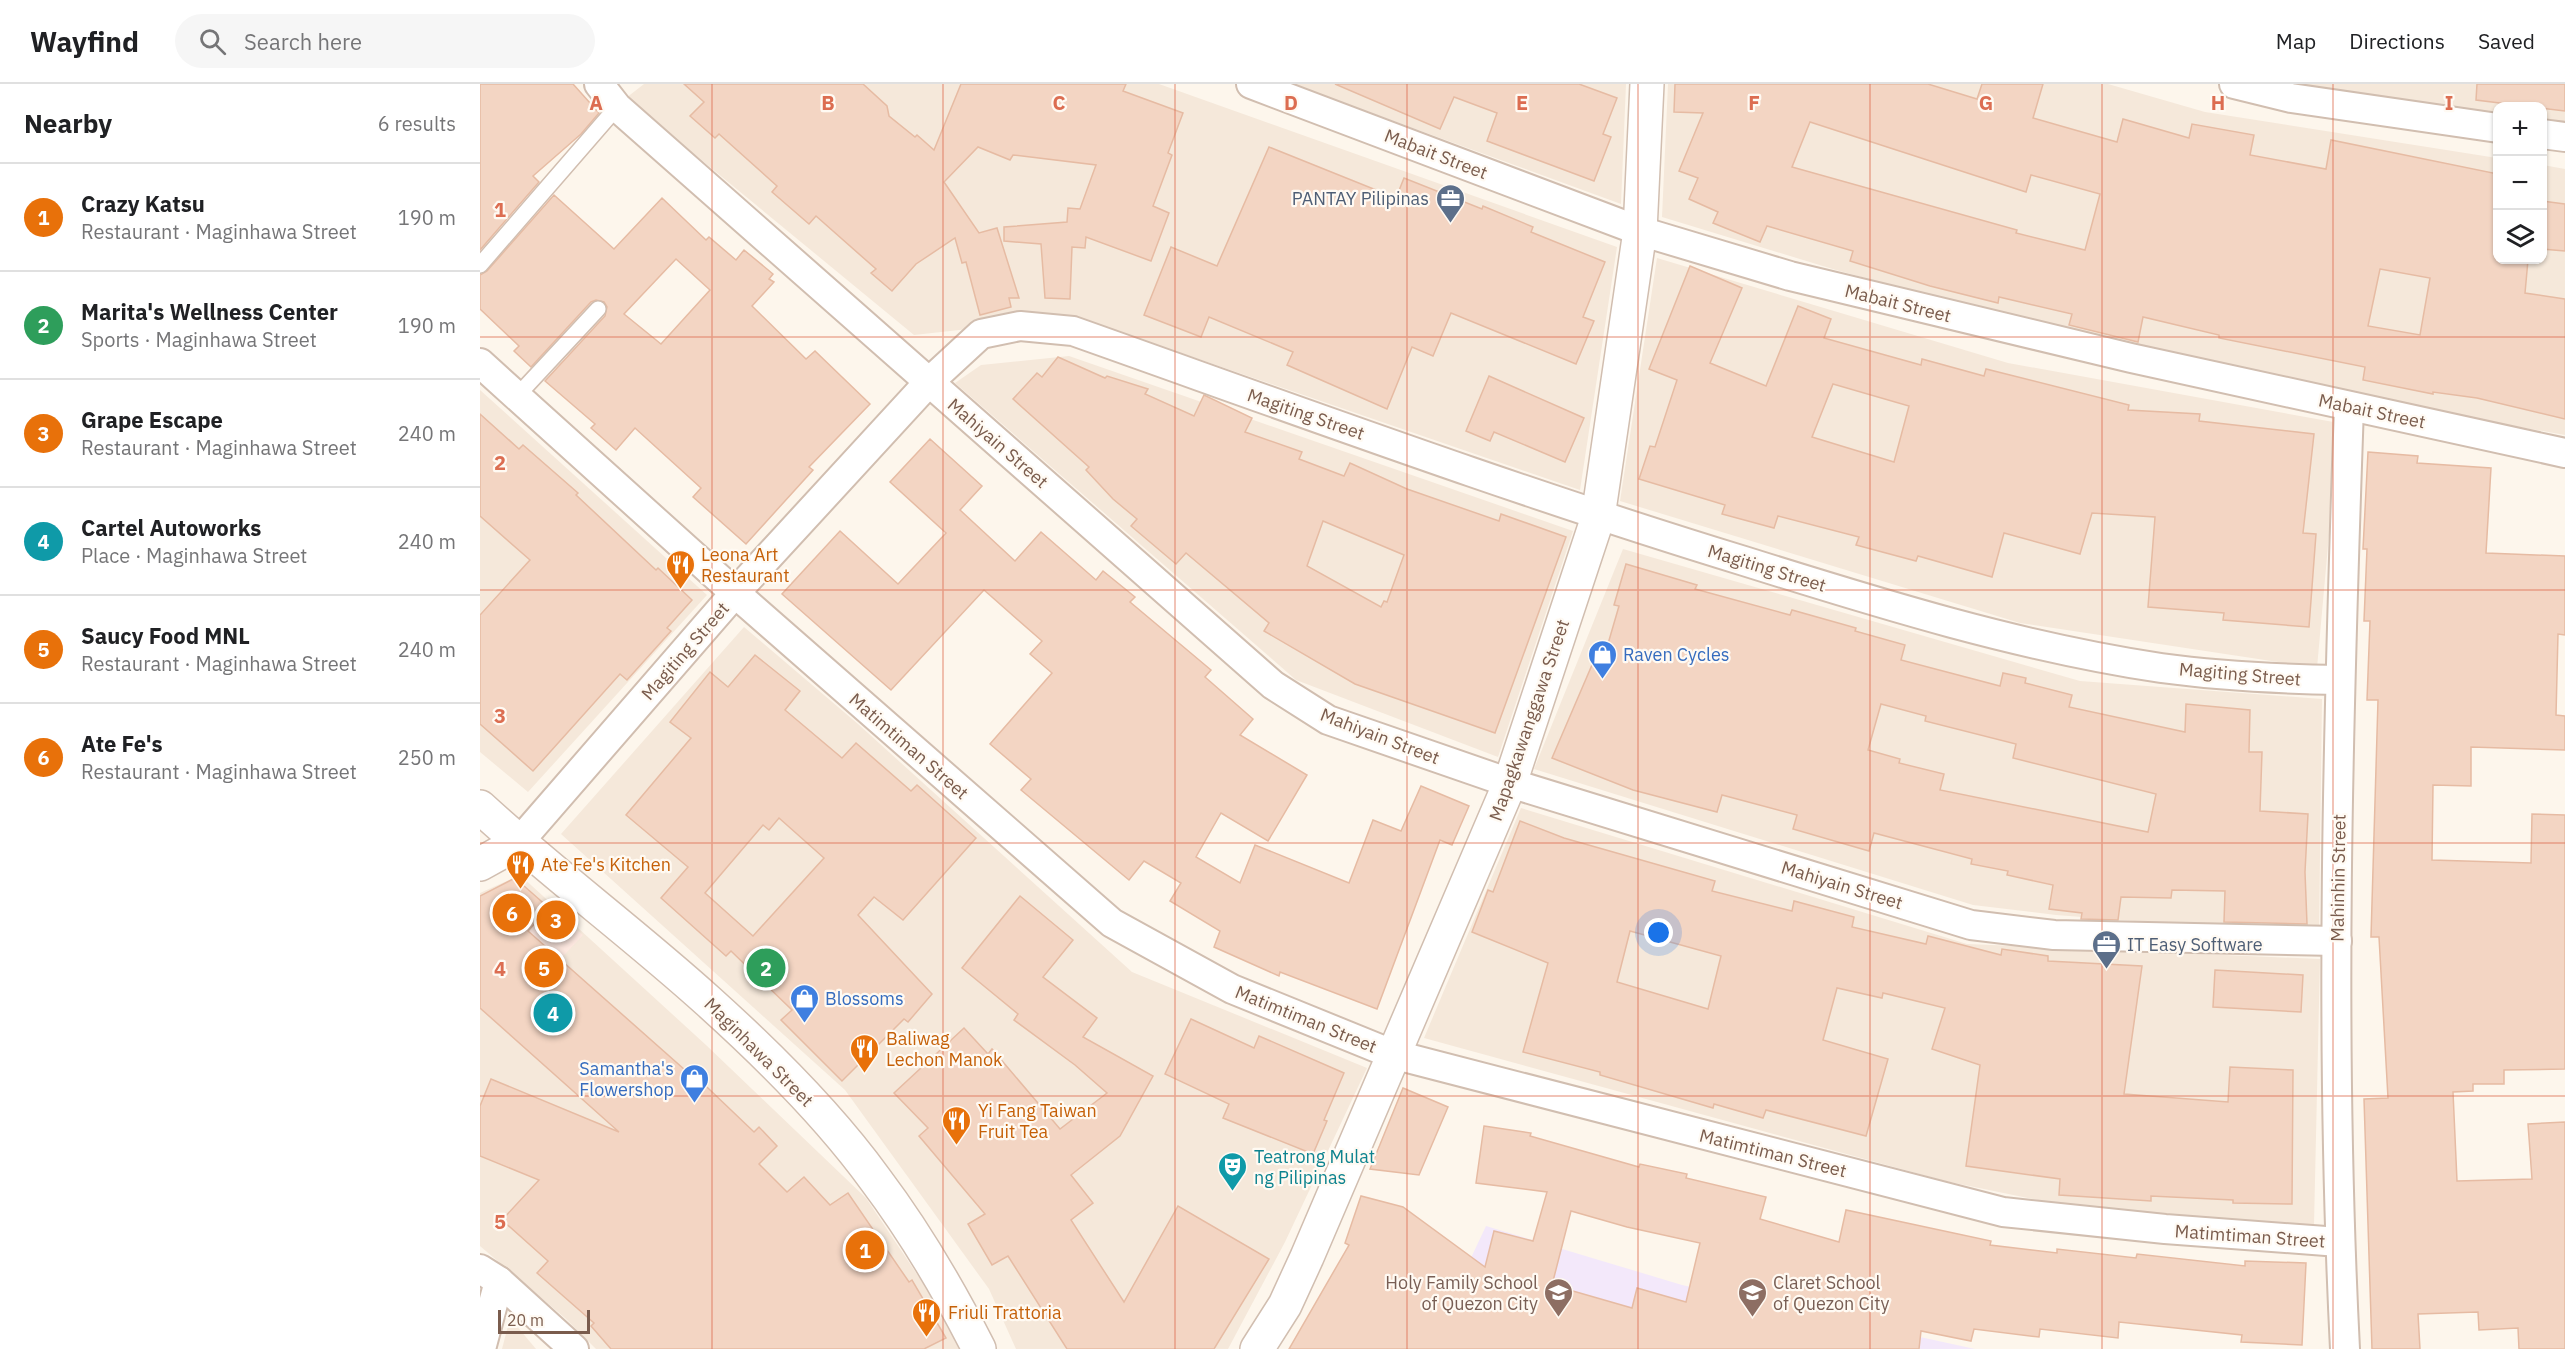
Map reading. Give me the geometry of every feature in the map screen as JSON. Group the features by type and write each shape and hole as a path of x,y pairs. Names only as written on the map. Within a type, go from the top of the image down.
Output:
{"street":[{"name":"Mabait Street","path":"1251,84 1640,231 1790,276 1961,319 2349,407 2565,453"},
{"name":"Mapagkawanggawa Street","path":"1257,1349 1285,1305 1308,1257 1392,1054 1510,783 1598,517 1640,231 1647,84"},
{"path":"2234,84 2291,98 2493,127"},
{"name":"Mahiyain Street","path":"608,91 929,382 1274,685 1328,720 1510,783 1971,925 2054,935 2337,941"},
{"path":"2547,135 2565,137"},
{"name":"Magiting Street","path":"480,864 518,843 735,593 929,382 981,334 1020,326 1073,332 1598,517 1865,599 2027,641 2161,668 2272,679 2340,680"},
{"name":"Matimtiman Street","path":"480,363 735,593 1112,923 1232,988 1392,1054 2003,1212 2165,1230 2339,1242"},
{"name":"Mahinhin Street","path":"2344,1349 2339,1242 2337,941 2340,680 2349,407"},
{"name":"Maginhawa Street","path":"480,807 518,843 708,1000 826,1120 875,1179 949,1291 979,1349"},
{"path":"481,1349 489,1275"},
{"path":"489,1275 574,1349"}],"lane":[{"path":"480,265 608,91"},
{"path":"517,396 598,309"}],"shaded area":[{"path":"644,84 1159,84 1617,247 1580,490 1076,317 914,335 626,98"},
{"path":"1292,84 1626,84 1621,204"},
{"path":"1668,84 2108,84 2205,112 2493,157 2493,264 2547,264 2547,166 2565,169 2565,435 2346,396 2133,351 1836,270 1662,217"},
{"path":"2260,84 2565,84 2565,132 2547,130 2547,102 2493,102 2493,121"},
{"path":"1657,258 2008,363 2339,423 2317,668 2020,623 1620,501"},
{"path":"1069,356 1573,531 1498,757 1296,680 955,383 981,365"},
{"path":"480,390 707,595 528,792 480,752"},
{"path":"1623,549 2080,681 2322,699 2319,935 2056,915 1973,905 1534,769"},
{"path":"744,627 858,724 1132,972 1367,1068 1285,1242 1228,1349 1016,1349 989,1289 845,1090 561,834"},
{"path":"1521,808 1967,944 2320,959 2314,1225 2150,1223 1945,1181 1424,1038"},
{"path":"520,875 706,1045 866,1198 967,1349 596,1349 565,1318 480,1246 480,893"},
{"path":"549,908 583,935 520,1002 506,958"},
{"name":"Holy Family School of Quezon City","path":"1486,1226 1682,1285 1975,1349 1428,1349"},
{"path":"510,1318 536,1349 502,1349"}],"building":[{"path":"480,84 573,84 599,113 581,134 533,176 539,182 480,250"},
{"path":"684,84 863,84 887,106 889,116 934,150 961,84 1126,84 1123,91 1183,113 1168,153 1172,155 1153,206 1169,213 1151,261 1086,237 1085,248 1072,247 1070,299 1045,298 1041,244 1004,241 1004,227 1067,222 1068,208 1080,209 1096,165 1013,155 1010,160 978,147 944,182 979,233 997,228 1019,298 1009,298 1011,307 980,315 966,262 962,263 955,238 916,264 892,291 871,273 876,269 816,216 809,224 772,192 777,186 719,134 715,138 690,116 704,102"},
{"path":"1335,84 1579,84 1617,98 1603,134 1611,137 1594,181 1487,141 1497,113 1454,97 1440,129"},
{"path":"1675,84 1928,84 1977,99 1982,84 2043,84 2033,118 2117,142 2123,119 2189,138 2192,124 2254,135 2250,155 2326,169 2331,140 2493,173 2493,264 2528,264 2525,293 2565,299 2565,419 2477,398 2433,392 2433,394 2363,380 2365,367 2219,338 2219,335 2143,317 2138,342 2069,325 2072,314 1999,297 1998,303 1930,286 1850,261 1853,251 1767,226 1760,242 1713,223 1718,212 1689,199 1698,178 1679,171 1703,113 1674,112","holes":["1810,122 2026,192 2031,175 2100,194 2085,250 2016,233 2017,230 1792,167","2380,269 2430,278 2420,335 2368,326"]},
{"path":"2477,84 2565,84 2565,111 2547,109 2547,102 2476,100"},
{"path":"1269,147 1396,198 1404,178 1482,209 1483,206 1533,227 1531,232 1605,262 1583,317 1594,321 1576,364 1451,313 1433,356 1412,347 1387,409 1287,365 1293,352 1209,317 1201,337 1144,315 1171,247 1217,266"},
{"path":"554,195 614,249 662,198 706,240 709,237 736,260 744,250 773,274 769,279 774,282 752,306 806,359 815,351 870,404 809,467 813,470 746,544 693,497 701,488 635,428 616,450 591,428 595,424 545,381 605,316 607,307 604,302 596,300 591,302 531,367 514,351 519,346 480,309 480,275 487,271","holes":["676,259 710,290 661,344 624,314"]},
{"path":"2547,202 2565,204 2565,251 2547,249"},
{"path":"1690,266 1742,288 1710,363 1766,386 1798,306 1831,319 1824,338 1921,365 1922,359 1984,376 1986,369 2129,405 2128,410 2200,414 2199,421 2314,434 2303,533 2316,534 2309,627 2223,620 2224,613 2148,607 2155,517 2092,513 2080,554 2004,533 1992,577 1918,556 1916,561 1856,545 1859,537 1778,516 1774,528 1722,514 1725,505 1639,479 1650,446 1655,447 1677,380 1649,369","holes":["1833,384 1909,406 1894,462 1812,437"]},
{"path":"1058,357 1105,378 1107,376 1148,389 1145,394 1194,416 1204,395 1252,418 1245,432 1302,452 1299,459 1344,476 1350,463 1407,489 1499,521 1501,514 1566,537 1495,733 1355,684 1264,631 1269,623 1186,553 1176,564 1131,526 1137,519 1113,499 1086,470 1089,467 1013,399 1037,373 1042,377","holes":["1323,521 1404,555 1387,602 1384,601 1381,607 1307,566"]},
{"path":"1489,376 1584,418 1565,462 1494,432 1490,441 1466,431"},
{"path":"480,414 519,449 523,445 578,493 576,495 656,570 658,568 692,600 667,628 671,631 627,680 620,674 533,771 480,724 480,615 530,560 480,516"},
{"path":"930,439 982,486 960,510 1015,561 1041,532 1096,580 1103,571 1135,597 1130,602 1211,670 1205,677 1253,719 1240,735 1307,775 1268,841 1221,813 1196,857 1240,883 1255,845 1349,883 1373,820 1401,831 1421,786 1469,806 1452,845 1440,840 1377,1009 1280,972 1279,976 1214,947 1220,931 1170,901 1181,883 1144,861 1129,880 1021,790 1031,779 990,744 1052,673 1030,654 1042,641 984,590 891,690 782,594 840,531 898,584 946,533 890,482"},
{"path":"2368,452 2418,456 2417,463 2491,468 2486,553 2565,556 2565,635 2558,634 2556,715 2565,716 2565,750 2471,747 2471,786 2433,785 2432,860 2531,863 2532,814 2565,815 2565,1069 2504,1070 2504,1084 2473,1084 2473,1091 2453,1092 2457,1181 2532,1179 2528,1124 2565,1122 2565,1349 2519,1349 2518,1328 2479,1330 2478,1312 2418,1314 2420,1349 2372,1349 2364,1099 2388,1098 2379,937 2371,937 2378,700 2367,700 2370,621 2364,621 2367,549 2363,549"},
{"path":"1626,564 1697,585 1695,589 1790,615 1792,610 1905,645 1901,660 2000,686 2003,673 2026,678 2025,683 2072,695 2069,707 2185,732 2186,704 2250,710 2249,752 2262,752 2260,811 2308,814 2305,872 2307,924 2224,922 2225,891 2172,890 2171,898 2121,897 2118,920 2081,919 2082,913 2049,909 2053,885 2007,875 2008,871 1971,864 1972,859 1874,833 1869,851 1793,829 1797,815 1722,795 1717,812 1633,790 1552,758 1595,658 1603,661 1619,606 1614,605","holes":["1881,704 1926,716 1925,721 2016,744 2013,758 2156,794 2148,832 1940,790 1944,774 1899,763 1900,759 1868,750"]},
{"path":"755,655 800,691 785,710 842,758 856,743 911,791 917,785 976,838 903,920 874,897 858,915 932,994 908,1022 904,1019 842,1081 781,1020 792,1010 731,951 726,956 661,898 688,867 626,815 691,738 670,722 710,672 728,687","holes":["779,818 824,858 753,936 705,893 763,825 769,830"]},
{"path":"1520,821 1564,838 1715,881 1712,891 1792,911 1794,901 1854,917 1852,927 1926,944 1928,936 2001,955 2002,949 2048,956 2048,961 2142,966 2124,1094 2228,1102 2230,1067 2293,1070 2292,1204 2233,1203 2233,1200 2151,1196 2151,1201 2059,1195 2060,1179 1966,1166 1980,1065 1932,1049 1945,1008 1883,993 1882,998 1837,988 1823,1040 1888,1059 1866,1136 1766,1110 1763,1118 1714,1104 1713,1108 1600,1075 1600,1072 1523,1052 1548,963 1472,932 1488,890 1493,892","holes":["1630,931 1721,956 1708,1009 1617,982"]},
{"path":"515,878 549,908 528,931 685,1070 687,1068 754,1132 759,1127 777,1146 759,1164 787,1192 804,1177 830,1205 848,1193 909,1282 912,1280 946,1338 924,1349 611,1349 591,1326 594,1323 537,1273 548,1261 502,1220 539,1180 480,1156 480,1106 491,1079 619,1132 480,1008 480,896"},
{"path":"1020,896 1073,940 1043,977 1097,1018 1083,1037 1153,1076 1120,1136 1071,1175 1093,1203 1071,1220 1124,1302 1178,1206 1269,1259 1214,1349 1067,1349 1008,1256 992,1265 968,1224 985,1214 919,1136 928,1128 894,1093 964,1028 988,1054 992,1049 1060,1129 1107,1093 1075,1065 1014,1020 1018,1014 962,968"},
{"path":"2215,970 2303,975 2301,1012 2213,1007"},
{"path":"1191,1019 1254,1048 1259,1036 1344,1073 1324,1120 1327,1121 1313,1154 1223,1118 1229,1104 1165,1074"},
{"path":"1403,1088 1448,1107 1419,1175 1370,1169"},
{"path":"1484,1126 1531,1133 1530,1136 1639,1167 1640,1164 1687,1174 1686,1178 1766,1197 1760,1219 1839,1242 1846,1210 1991,1241 1990,1245 2057,1253 2057,1249 2136,1258 2137,1254 2245,1266 2245,1261 2306,1263 2302,1345 2241,1342 2242,1335 2119,1322 2118,1338 2040,1329 2039,1337 1974,1329 1971,1341 1921,1331 1919,1349 1289,1349 1349,1245 1345,1243 1361,1196 1403,1207 1485,1267 1494,1231 1533,1241 1547,1192 1476,1183","holes":["1571,1211 1627,1227 1700,1243 1686,1302 1637,1288 1632,1308 1552,1285"]}],"place":[{"name":"PANTAY Pilipinas","path":"1450,224"},
{"name":"Leona Art Restaurant","path":"680,590"},
{"name":"Raven Cycles","path":"1602,680"},
{"name":"Ate Fe's Kitchen","path":"520,890"},
{"name":"Ate Fe's","path":"512,913"},
{"name":"Grape Escape","path":"556,920"},
{"name":"Saucy Food MNL","path":"544,968"},
{"name":"Marita's Wellness Center","path":"766,968"},
{"name":"IT Easy Software","path":"2106,970"},
{"name":"Cartel Autoworks","path":"553,1013"},
{"name":"Blossoms","path":"804,1024"},
{"name":"Baliwag Lechon Manok","path":"865,1074"},
{"name":"Samantha's Flowershop","path":"695,1104"},
{"name":"Yi Fang Taiwan Fruit Tea","path":"957,1146"},
{"name":"Teatrong Mulat ng Pilipinas","path":"1233,1192"},
{"name":"Crazy Katsu","path":"865,1250"},
{"name":"Holy Family School of Quezon City","path":"1559,1318"},
{"name":"Claret School of Quezon City","path":"1752,1318"},
{"name":"Friuli Trattoria","path":"927,1338"}]}
